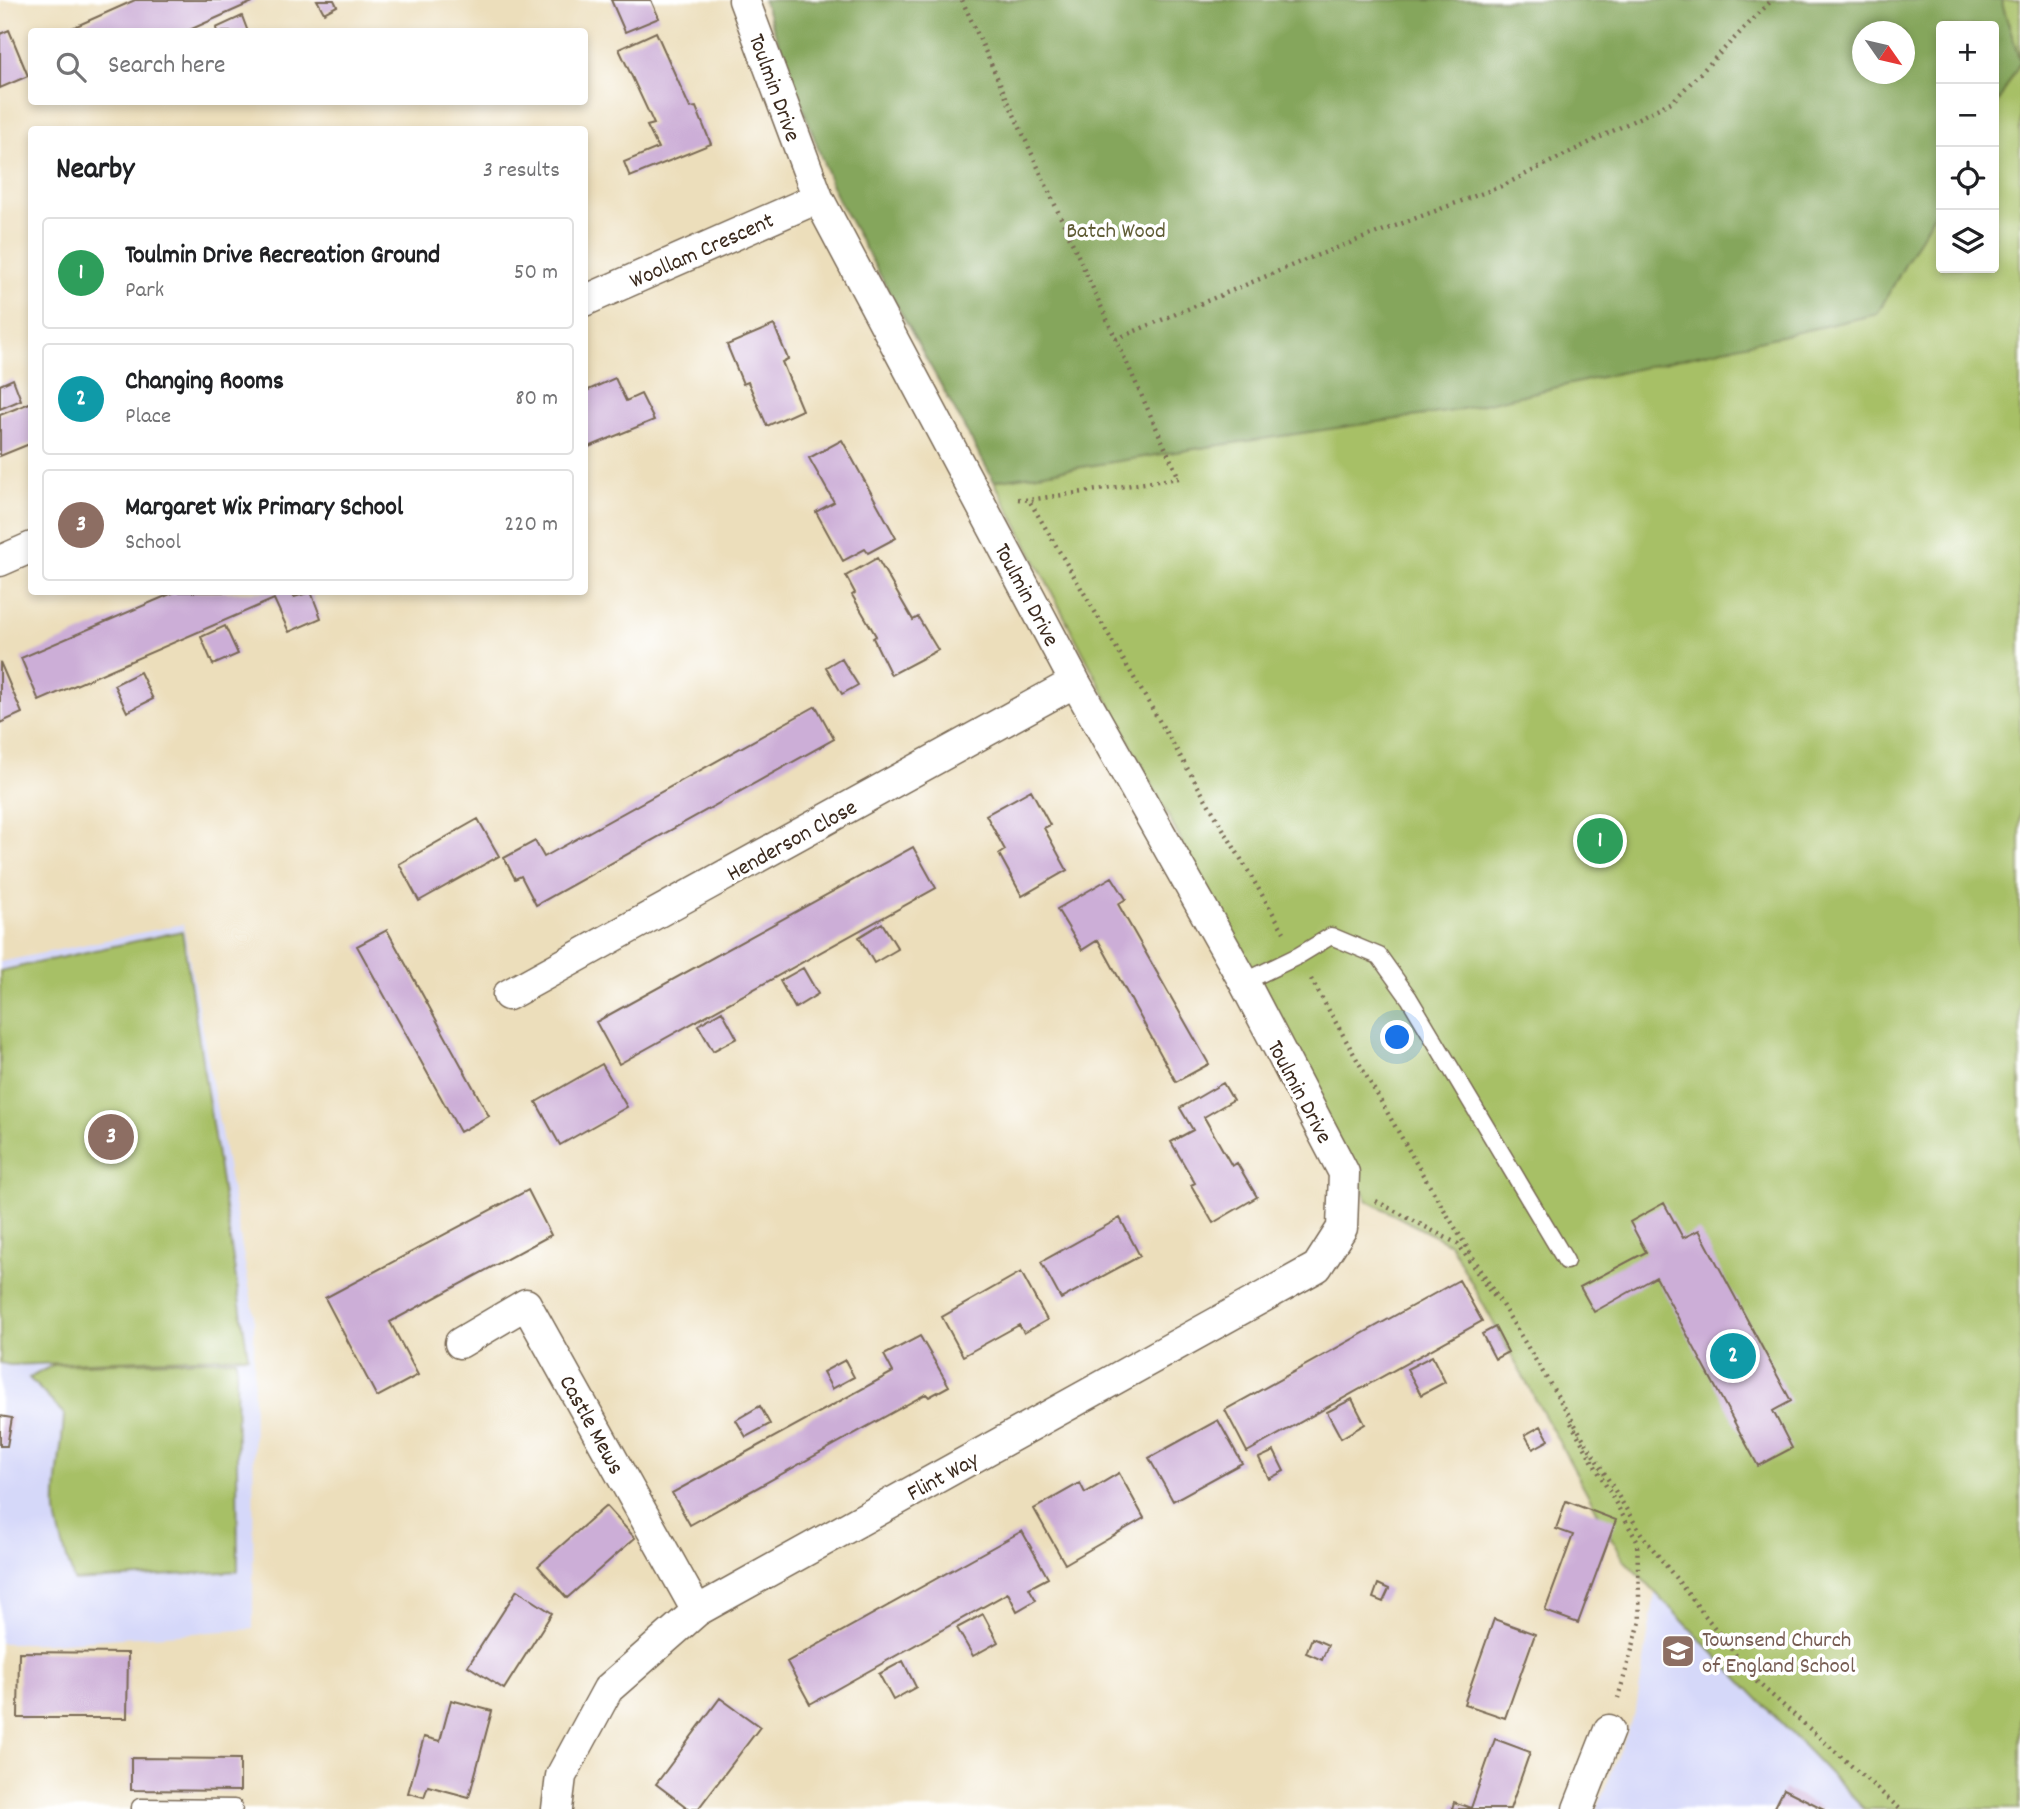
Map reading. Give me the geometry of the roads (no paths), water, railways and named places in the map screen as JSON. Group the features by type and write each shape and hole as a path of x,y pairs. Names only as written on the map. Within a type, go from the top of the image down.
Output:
{"street":[{"name":"Toulmin Drive","path":"744,0 818,198 1074,682 1244,982 1344,1179"},
{"name":"Woollam Crescent","path":"588,299 818,198"},
{"path":"0,561 28,549"},
{"name":"Henderson Close","path":"508,995 1074,682"},
{"name":"Flint Way","path":"557,1809 561,1776 608,1689 697,1611 1317,1267 1342,1228 1344,1179"},
{"name":"Castle Mews","path":"460,1343 526,1304 697,1611"},
{"path":"1578,1809 1609,1730"}],"lane":[{"path":"1244,982 1298,956 1331,936 1379,956 1409,998 1566,1261"},
{"path":"140,1809 234,1808"}],"place":[{"name":"Toulmin Drive Recreation Ground","path":"1600,841"},
{"name":"Margaret Wix Primary School","path":"111,1137"},
{"name":"Changing Rooms","path":"1733,1356"},
{"name":"Townsend Church of England School","path":"1678,1651"}],"park label":[{"name":"Batch Wood","path":"1116,229"}]}
